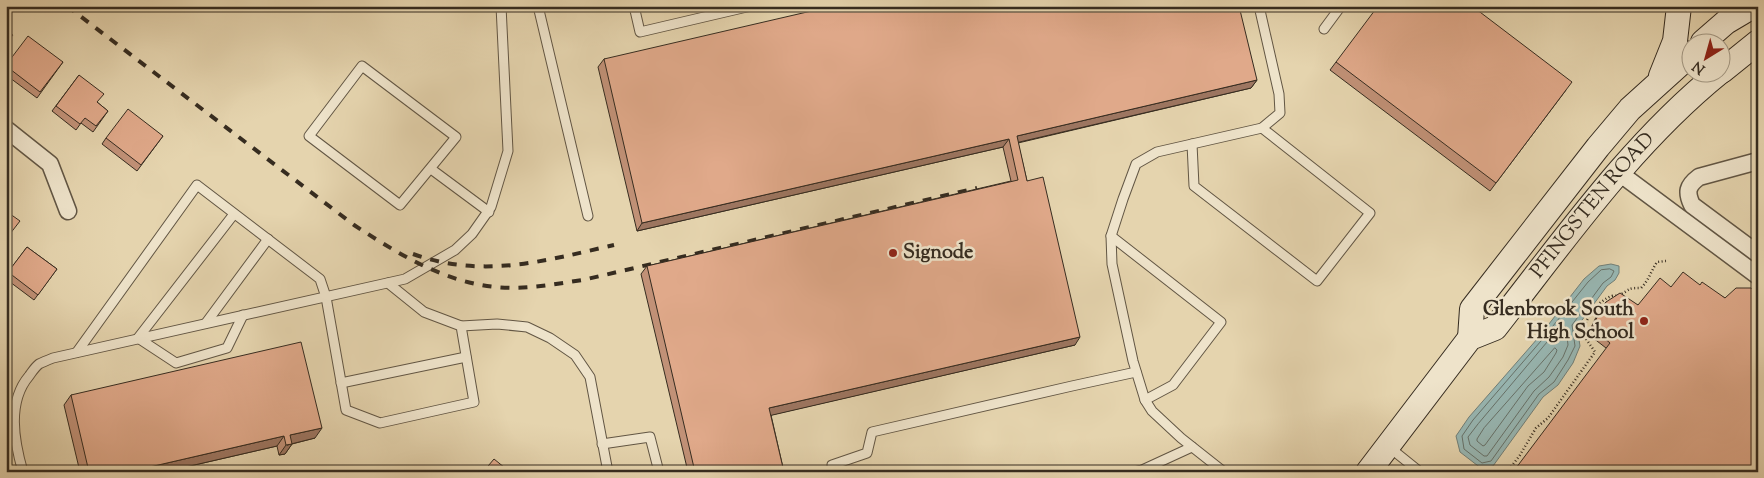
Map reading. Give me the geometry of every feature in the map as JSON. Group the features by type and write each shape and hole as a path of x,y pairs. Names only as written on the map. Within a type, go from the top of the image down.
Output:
{"main road":[{"path":"1658,82 1675,41 1679,6"},
{"path":"1714,32 1726,22 1747,13"},
{"name":"PFINGSTEN ROAD","path":"1732,63 1758,42"},
{"name":"PFINGSTEN ROAD","path":"1682,61 1630,109 1598,147 1472,309 1470,338 1496,328 1618,172 1676,110 1709,82"},
{"path":"1368,472 1470,338"}],"street":[{"path":"6,129 50,164 68,211"},
{"path":"1758,161 1699,176 1689,188 1688,196 1692,204 1758,254"},
{"path":"1618,172 1758,276"}],"lane":[{"path":"23,472 15,440 16,399 24,382 37,365 53,358 77,352 405,279 455,250 472,234 488,212 508,151 501,6"},
{"path":"538,6 588,216"},
{"path":"634,6 640,32 751,6"},
{"path":"1224,472 1156,415 1145,400 1136,372 1112,264 1111,236 1136,164 1157,152 1262,128 1280,113 1279,94 1259,6"},
{"path":"1324,29 1341,6"},
{"path":"362,66 456,137 430,169 400,205 308,136 362,66"},
{"path":"1192,144 1194,186 1316,281 1370,212 1262,128"},
{"path":"430,169 488,212"},
{"path":"77,352 197,185 320,279 326,297 346,410 380,423 474,402 461,326"},
{"path":"138,338 234,214"},
{"path":"1111,236 1221,322 1173,385 1145,400"},
{"path":"206,323 268,239"},
{"path":"388,283 424,312 461,326 497,324 528,327 550,338 574,355 590,377 608,472"},
{"path":"138,338 176,363 227,348 243,315"},
{"path":"341,383 466,358"},
{"path":"833,472 832,465 867,453 872,432 1136,372"},
{"path":"602,444 650,436 659,472"},
{"path":"1388,446 1420,472"},
{"path":"1133,472 1142,470 1192,447"}],"path":[{"path":"1502,472 1511,467 1536,428 1548,418 1595,352 1585,336 1584,331 1588,318 1596,308 1612,296 1619,295 1629,288 1642,288 1648,281 1651,270 1657,262 1666,261"}],"water":[{"path":"1611,264 1619,266 1619,273 1577,327 1580,346 1573,363 1558,385 1543,397 1493,466 1482,469 1460,452 1456,436 1469,417 1538,338 1584,279 1599,266"}],"building":[{"name":"Signode","path":"833,6 1239,6 1257,80 1017,136 1027,181 1043,177 1080,337 769,408 784,472 695,472 647,266 1018,180 1009,139 642,223 604,59"},
{"path":"1378,6 1472,6 1572,82 1496,183 1336,62"},
{"path":"6,30 13,35 6,43"},
{"path":"28,36 63,62 40,92 6,66"},
{"path":"79,75 104,94 97,102 108,111 96,126 85,118 80,124 56,106"},
{"path":"128,109 163,136 141,165 106,138"},
{"path":"6,211 20,221 6,239"},
{"path":"27,247 57,269 38,295 8,272"},
{"name":"Glenbrook South High School","path":"1683,272 1700,285 1702,282 1725,298 1736,288 1751,288 1758,293 1758,472 1513,472 1610,343 1592,328 1606,302 1620,293 1638,305 1660,278 1671,287"},
{"path":"301,342 322,428 290,435 292,444 286,445 284,436 128,472 89,472 71,395"},
{"path":"494,459 510,472 483,472"}],"railway":[{"path":"67,6 354,225 421,265 439,273 476,284 518,288 583,280 977,188"},
{"path":"413,254 464,265 514,265 563,257 614,245"}],"place":[{"name":"Signode","path":"893,253"},
{"name":"Glenbrook South High School","path":"1644,321"}]}
